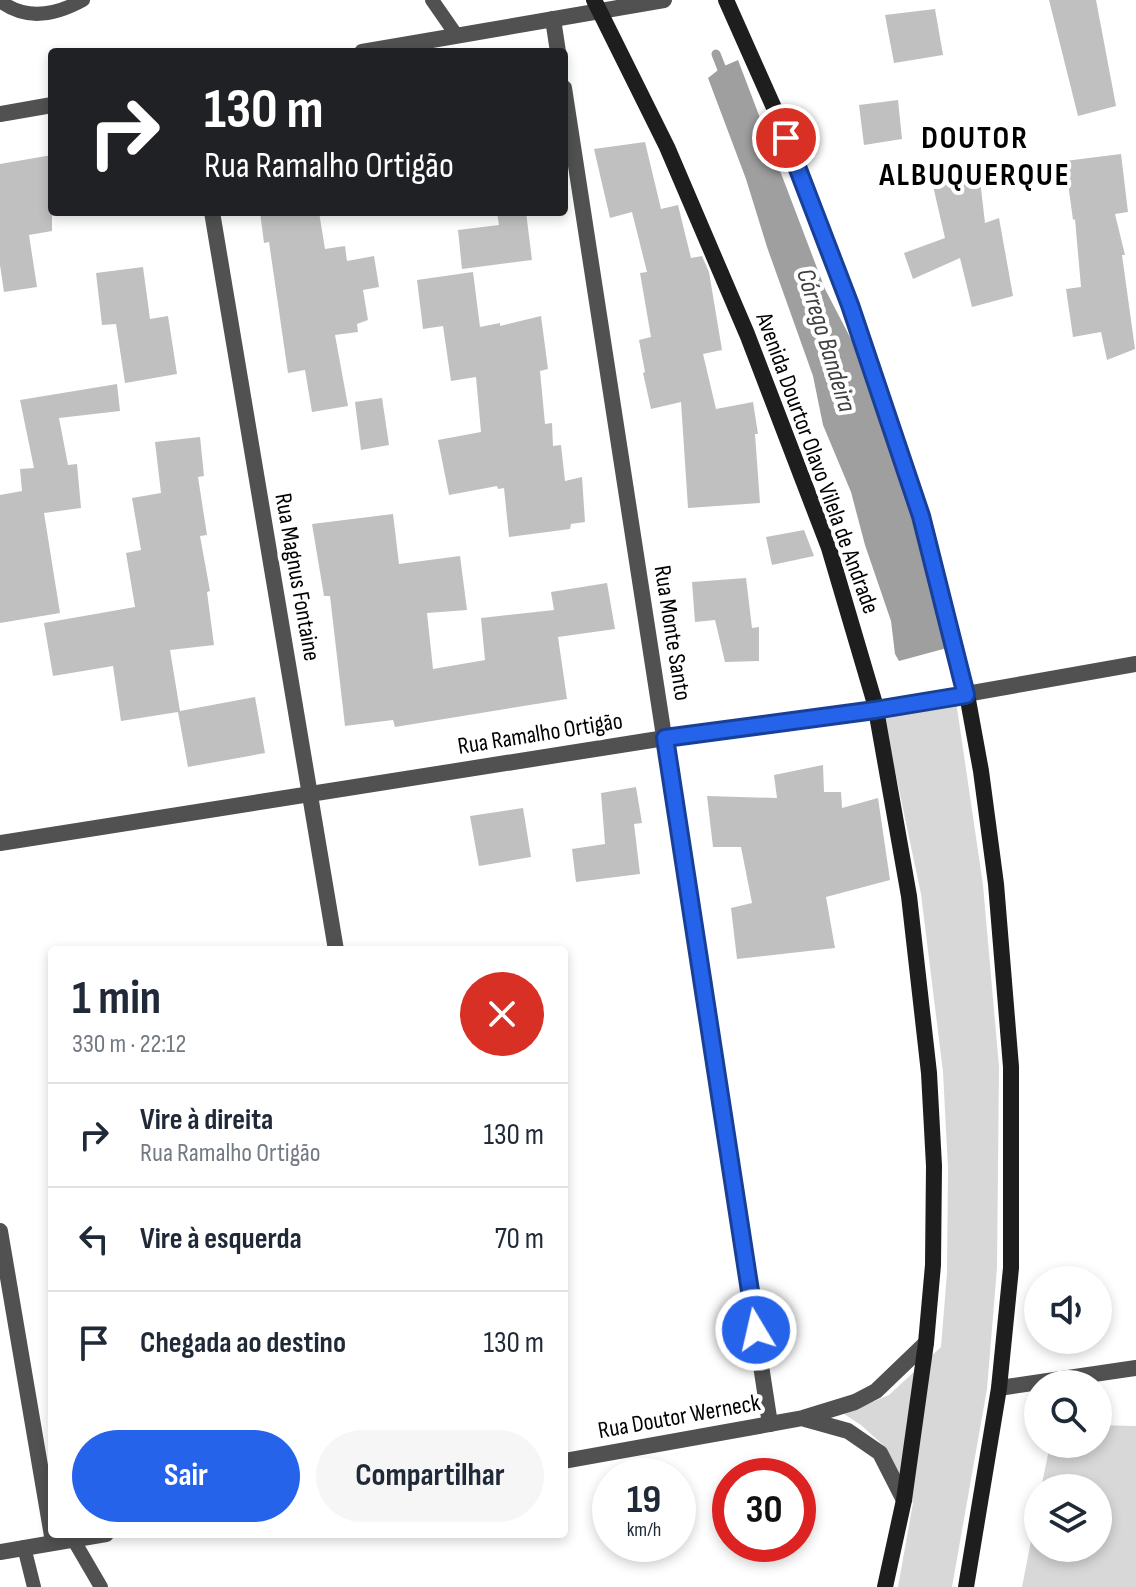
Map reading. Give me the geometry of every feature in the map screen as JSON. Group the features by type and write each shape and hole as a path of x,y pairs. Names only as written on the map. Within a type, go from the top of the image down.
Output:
{"main road":[{"path":"726,0 775,110 850,305 921,516 966,692 981,771 996,884 1011,1067 1011,1268 999,1388 966,1587"},
{"name":"Avenida Dourtor Olavo Vilela de Andrade","path":"597,6 667,147 747,334 829,548 875,710 909,896 929,1073 934,1166 933,1265 926,1343 904,1500 885,1587"}],"street":[{"path":"386,48 553,19 597,6 664,0"},
{"path":"553,19 557,48"},
{"path":"0,114 48,106"},
{"name":"Rua Monte Santo","path":"568,114 770,1424"},
{"name":"Rua Magnus Fontaine","path":"213,216 335,946"},
{"name":"Rua Ramalho Ortigão","path":"0,843 665,738 875,710 1136,664"},
{"path":"0,1231 48,1513"},
{"name":"Rua Doutor Werneck","path":"568,1460 803,1418 855,1402 876,1391 926,1343"},
{"path":"999,1388 1136,1368"},
{"name":"Rua Doutor Werneck","path":"803,1418 848,1431 880,1453 904,1500"},
{"path":"52,1538 53,1542"},
{"path":"0,1552 80,1538"}],"lane":[{"path":"0,1 8,7 36,16 83,0"},
{"path":"432,0 457,36"},
{"path":"73,1539 101,1587"},
{"path":"24,1547 34,1587"}],"shaded area":[{"path":"956,701 983,885 999,1067 997,1268 987,1389 952,1587 898,1587 913,1503 883,1445 844,1414 889,1395 941,1347 947,1273 948,1168 943,1072 921,894 883,714"},
{"path":"1112,1425 1136,1426 1136,1587 1022,1587 1027,1562 1112,1562 1112,1474 1044,1474 1047,1458 1112,1458"}],"water":[{"name":"Córrego Bandeira","path":"738,60 825,289 865,366 911,509 947,648 899,661 895,654 891,621 851,492 823,425 813,376 708,78"}],"building":[{"path":"1049,0 1096,0 1116,106 1078,116"},
{"path":"935,9 943,55 894,63 885,15"},
{"path":"898,100 902,139 864,145 859,105"},
{"path":"645,142 661,209 678,205 691,258 702,256 709,272 722,350 703,354 716,409 753,402 758,434 755,434 760,503 688,508 681,402 651,409 639,340 651,337 640,273 647,272 632,212 610,218 594,149"},
{"path":"1121,154 1128,212 1115,214 1125,255 1122,255 1135,349 1107,360 1101,332 1073,337 1066,289 1081,287 1075,219 1065,161"},
{"path":"48,156 48,216 52,216 52,231 29,235 37,287 4,292 0,265 0,164"},
{"path":"979,171 985,223 999,218 1013,296 972,307 960,258 913,279 904,253 945,238 931,177"},
{"path":"261,216 320,216 325,249 345,246 347,261 374,256 379,287 363,290 368,320 357,324 358,332 335,335 348,406 312,412 305,370 288,373 269,242 264,243"},
{"path":"498,216 526,216 532,260 462,269 458,230 499,225"},
{"path":"143,267 150,319 168,316 177,374 125,383 116,324 102,325 96,273"},
{"path":"473,272 480,327 500,323 500,326 541,316 548,369 540,371 545,424 552,423 553,446 561,445 565,481 582,477 585,522 571,524 570,529 509,537 504,488 498,489 497,486 449,495 438,440 481,432 476,377 451,381 443,326 423,329 417,280"},
{"path":"117,384 120,411 59,418 68,465 77,464 81,508 44,513 60,613 0,623 0,495 22,491 20,469 34,468 20,400"},
{"path":"382,398 389,445 361,450 355,402"},
{"path":"200,437 204,476 198,477 207,535 200,536 210,591 207,592 214,645 170,650 180,711 255,697 265,753 188,767 178,712 121,721 113,666 53,676 44,623 135,607 126,553 141,550 132,498 161,493 155,442"},
{"path":"393,514 399,564 460,556 467,610 427,613 433,669 485,660 481,618 554,610 551,592 607,583 615,629 558,637 567,699 395,727 393,720 345,726 330,596 324,596 312,524"},
{"path":"804,530 814,556 772,565 766,537"},
{"path":"746,578 752,628 759,627 759,661 725,662 715,620 695,622 692,582"},
{"path":"823,765 824,792 841,792 842,808 878,798 890,880 826,897 835,948 737,959 731,908 752,903 741,847 713,847 707,796 777,798 774,775"},
{"path":"636,787 642,823 634,824 640,874 576,882 572,849 605,844 601,793"},
{"path":"523,808 531,857 479,866 470,816"}],"waterway":[{"name":"Córrego Bandeira","path":"716,54 725,77"}],"district":[{"name":"DOUTOR ALBUQUERQUE","path":"975,156"}],"route":[{"path":"756,1330 665,738 966,695 921,516 850,305 786,138"}]}
